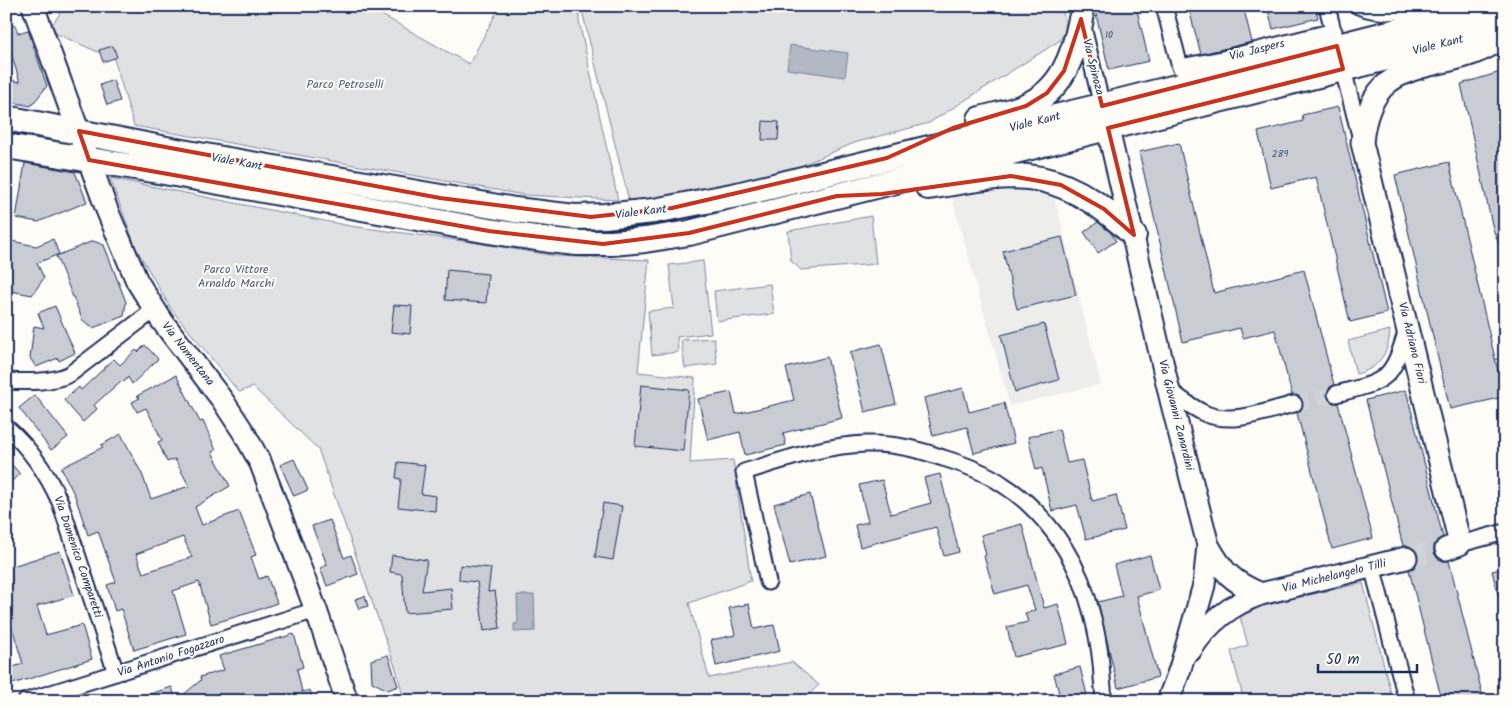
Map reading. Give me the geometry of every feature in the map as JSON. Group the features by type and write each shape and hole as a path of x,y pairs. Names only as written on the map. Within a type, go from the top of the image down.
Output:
{"main road":[{"name":"Viale Kant","path":"6,146 164,172 490,232 571,242 612,243 689,233 837,196 1105,117 1335,39 1496,6"},
{"path":"887,158 947,130 1022,108 1044,96 1058,81 1069,62 1076,44 1079,13"},
{"name":"Viale Kant","path":"6,118 514,210 571,217 604,216 672,208 737,195 887,158 1105,117 1343,69 1466,38 1505,26"},
{"path":"837,196 890,193 992,178 1034,178 1060,185 1087,198 1104,209 1134,235"}],"street":[{"name":"Via Nomentana","path":"33,6 89,160 137,281 154,310 216,390 255,452 276,499 346,701"},
{"name":"Via Jaspers","path":"1164,6 1180,67 1335,39"},
{"name":"Via Adriano Fiori","path":"1327,6 1408,326 1453,546"},
{"path":"1358,6 1390,12 1426,6"},
{"name":"Via Spinoza","path":"1079,13 1105,117"},
{"name":"Via Adriano Fiori","path":"1362,143 1365,120 1370,108 1380,91 1393,78 1408,70 1471,55 1496,43 1505,36"},
{"name":"Via Giovanni Zanardini","path":"1105,117 1169,390 1208,545 1204,585 1180,669 1168,701"},
{"name":"Viale Kant","path":"490,232 512,232 524,229 526,224 525,218 514,210"},
{"name":"Viale Kant","path":"571,217 541,220 538,225 538,231 551,236 612,243"},
{"path":"6,381 62,378 70,374 154,310"},
{"path":"1336,394 1363,387 1384,377 1397,362 1408,326"},
{"path":"1169,390 1198,410 1227,419 1240,418 1294,404"},
{"name":"Via Domenico Comparetti","path":"6,427 30,451 53,487 60,502 116,673"},
{"path":"768,582 744,472 824,449 867,443 924,451 960,463 1002,483 1023,499 1042,518 1070,557 1083,585 1096,630 1100,649 1105,700"},
{"path":"1453,546 1505,532"},
{"path":"1208,545 1222,568 1232,579 1246,588 1261,594"},
{"name":"Via Michelangelo Tilli","path":"1180,669 1193,645 1210,625 1235,605 1261,594 1406,558"},
{"path":"1372,566 1407,701"},
{"name":"Via Antonio Fogazzaro","path":"26,701 316,610"}],"highlighted area":[{"path":"1081,19 1102,106 1337,46 1343,69 1108,128 1134,235 1104,209 1061,185 1011,176 882,194 837,196 689,233 603,244 489,231 89,160 79,131 440,198 591,217 672,208 887,158 953,128 1026,106 1047,93 1064,71"}],"shaded area":[{"path":"790,45 848,53 845,77 787,69"},
{"path":"1017,187 1036,190 1054,196 1101,384 1010,406 951,195 986,188"},
{"path":"517,595 534,595 535,631 514,632 514,624 518,623"}],"green space":[{"name":"Parco Petroselli","path":"65,6 366,6 469,64 500,6 579,6 579,21 618,200 524,195 134,126 114,59 57,34 52,25"},
{"path":"583,6 1060,6 1065,19 1066,31 1059,41 929,123 854,143 807,163 780,178 630,205 583,15"},
{"name":"Parco Vittore Arnaldo Marchi","path":"110,178 350,226 471,242 556,256 649,260 638,372 695,378 690,463 733,460 751,581 689,603 709,678 792,662 819,685 802,701 404,701 397,672 318,449 253,387 239,392 171,309 136,248"},
{"path":"871,216 876,264 801,270 791,261 788,231"},
{"path":"703,261 711,333 677,337 678,352 652,355 648,311 674,308 669,265"},
{"path":"770,284 774,314 717,321 714,291"},
{"path":"1390,330 1388,346 1381,359 1371,368 1356,374 1348,341"},
{"path":"714,338 717,364 685,368 681,340"},
{"path":"1363,583 1393,701 1244,701 1231,651 1248,645 1240,617 1264,605"}],"building":[{"path":"1094,6 1136,6 1149,61 1109,70"},
{"path":"1188,6 1243,6 1252,42 1201,54"},
{"path":"1267,6 1315,6 1318,18 1273,29"},
{"path":"15,25 18,33 28,30 47,86 31,106 6,101 6,79 20,82 10,50 6,51 6,28"},
{"path":"113,46 117,57 103,62 99,50"},
{"path":"1504,71 1504,257 1493,229 1461,84"},
{"path":"113,80 120,101 107,105 100,85"},
{"path":"1338,107 1387,313 1350,322 1316,177 1271,188 1258,132 1303,121 1302,115"},
{"path":"763,121 779,122 778,140 762,140"},
{"path":"1179,143 1214,293 1304,270 1334,385 1327,391 1327,397 1333,403 1338,403 1373,538 1332,549 1297,413 1301,410 1303,402 1300,397 1292,395 1275,330 1243,338 1240,328 1183,342 1139,152"},
{"path":"1449,162 1504,397 1450,409 1395,175"},
{"path":"25,163 75,172 87,202 38,222 16,218"},
{"path":"1098,222 1111,233 1116,241 1098,253 1084,232"},
{"path":"1062,237 1076,295 1017,309 1003,251"},
{"path":"53,239 59,254 37,263 44,278 32,295 6,290 6,240 36,246"},
{"path":"93,241 104,245 126,302 124,316 93,328 83,321 56,256"},
{"path":"447,270 488,274 486,303 445,300"},
{"path":"394,305 412,306 410,334 391,332"},
{"path":"55,306 75,353 59,361 58,358 36,367 30,358 34,326 44,328 38,313"},
{"path":"1044,324 1059,380 1015,392 1001,335"},
{"path":"881,344 896,404 865,412 850,352"},
{"path":"145,345 158,359 132,384 128,377 124,382 122,380 94,405 97,409 83,422 64,400 79,387 81,390 114,359 120,365 136,350 138,352"},
{"path":"827,357 842,418 783,433 786,445 745,455 740,432 708,440 698,399 731,392 736,414 794,400 786,368"},
{"path":"176,375 200,422 203,421 216,450 212,452 230,486 195,507 202,525 239,511 256,555 251,557 259,579 267,576 277,603 211,624 199,582 173,591 186,634 134,650 121,609 115,611 107,585 116,582 98,531 88,535 75,496 61,468 103,447 101,445 121,434 142,474 151,499 189,486 175,459 167,462 158,442 162,440 146,408 137,412 132,402 140,398 137,396","holes":["183,537 192,557 143,573 136,554"]},
{"path":"641,385 689,390 683,451 635,446"},
{"path":"963,388 969,412 1004,403 1014,443 974,453 967,427 933,436 924,398"},
{"path":"1406,390 1443,537 1436,541 1434,553 1438,559 1449,561 1484,701 1442,701 1409,570 1415,567 1418,555 1415,549 1403,546 1366,400"},
{"path":"35,395 68,437 51,450 19,408"},
{"path":"1059,429 1067,463 1082,460 1092,501 1116,495 1125,530 1086,539 1077,505 1052,511 1042,468 1036,470 1028,437"},
{"path":"6,458 20,474 6,486"},
{"path":"294,459 308,490 294,496 280,465"},
{"path":"398,462 425,465 421,494 436,496 435,511 398,507 401,479 396,478"},
{"path":"940,474 959,552 944,556 936,527 860,547 855,525 868,522 859,485 882,480 891,514 931,503 924,478"},
{"path":"810,494 826,556 790,565 774,504"},
{"path":"603,503 622,506 613,560 595,557"},
{"path":"330,520 344,558 351,555 358,574 327,586 320,568 327,565 312,526"},
{"path":"1022,524 1044,608 1058,604 1068,644 1014,657 1007,627 1028,622 1025,613 1035,610 1027,585 995,594 984,556 986,555 981,535"},
{"path":"60,551 74,595 37,606 46,635 82,625 92,659 6,686 6,669 23,664 6,607 6,568"},
{"path":"392,555 427,560 422,591 451,588 453,609 405,613 402,574 390,572"},
{"path":"1150,555 1159,590 1137,596 1158,677 1118,688 1098,602 1122,596 1114,565"},
{"path":"460,565 491,568 488,592 495,591 500,628 484,631 477,582 459,580"},
{"path":"1505,568 1505,605 1501,606 1492,571"},
{"path":"365,596 368,606 359,609 355,599"},
{"path":"749,604 754,629 774,625 780,651 716,666 711,640 735,635 729,608"},
{"path":"294,634 303,667 297,669 302,692 310,690 313,701 176,701 201,680 200,677 224,670 219,656"},
{"path":"388,655 398,686 388,690 372,682 371,660"},
{"path":"1080,667 1087,695 1075,698 1076,701 1061,701 1054,674"},
{"path":"172,687 176,701 137,701 137,698"}],"tunnel":[{"path":"1294,404 1336,394"},
{"path":"1406,558 1446,549"}]}
